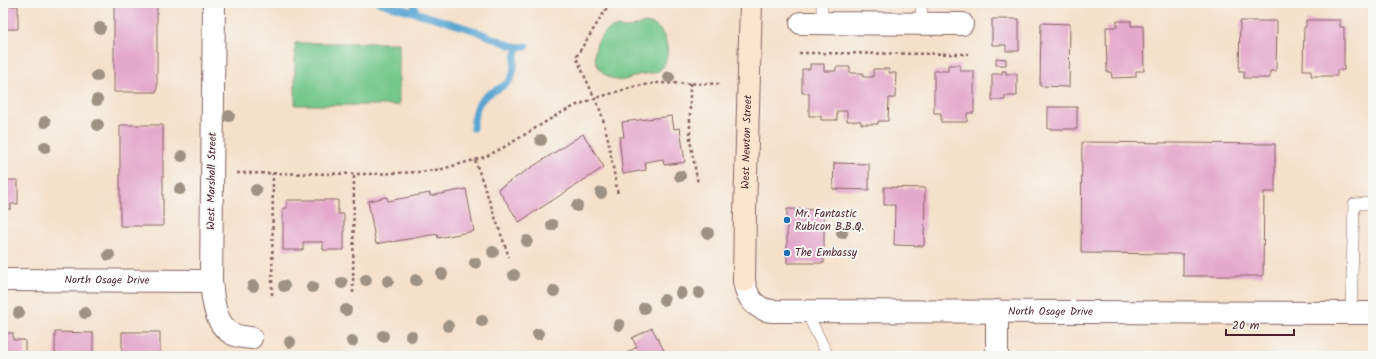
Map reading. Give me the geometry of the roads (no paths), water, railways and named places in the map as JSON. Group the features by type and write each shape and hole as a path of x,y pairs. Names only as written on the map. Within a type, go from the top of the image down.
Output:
{"street":[{"name":"West Marshall Street","path":"214,3 211,281 215,309 220,321 228,331 234,335 251,338"},
{"name":"West Newton Street","path":"744,281 751,3"},
{"path":"815,17 921,13 962,24"},
{"name":"North Osage Drive","path":"3,280 211,281"},
{"name":"North Osage Drive","path":"744,281 750,299 755,305 772,311 1373,313"},
{"path":"997,311 997,356"}],"lane":[{"path":"1351,313 1354,204 1373,203"},
{"path":"806,311 828,356"}],"waterway":[{"path":"380,3 476,31 510,45 519,47 527,46"},
{"path":"414,3 416,13"},
{"path":"473,128 475,114 482,100 491,92 505,85 510,80 519,47"}],"place":[{"name":"Mr. Fantastic Rubicon B.B.Q.","path":"787,220"},
{"name":"The Embassy","path":"787,253"}]}
